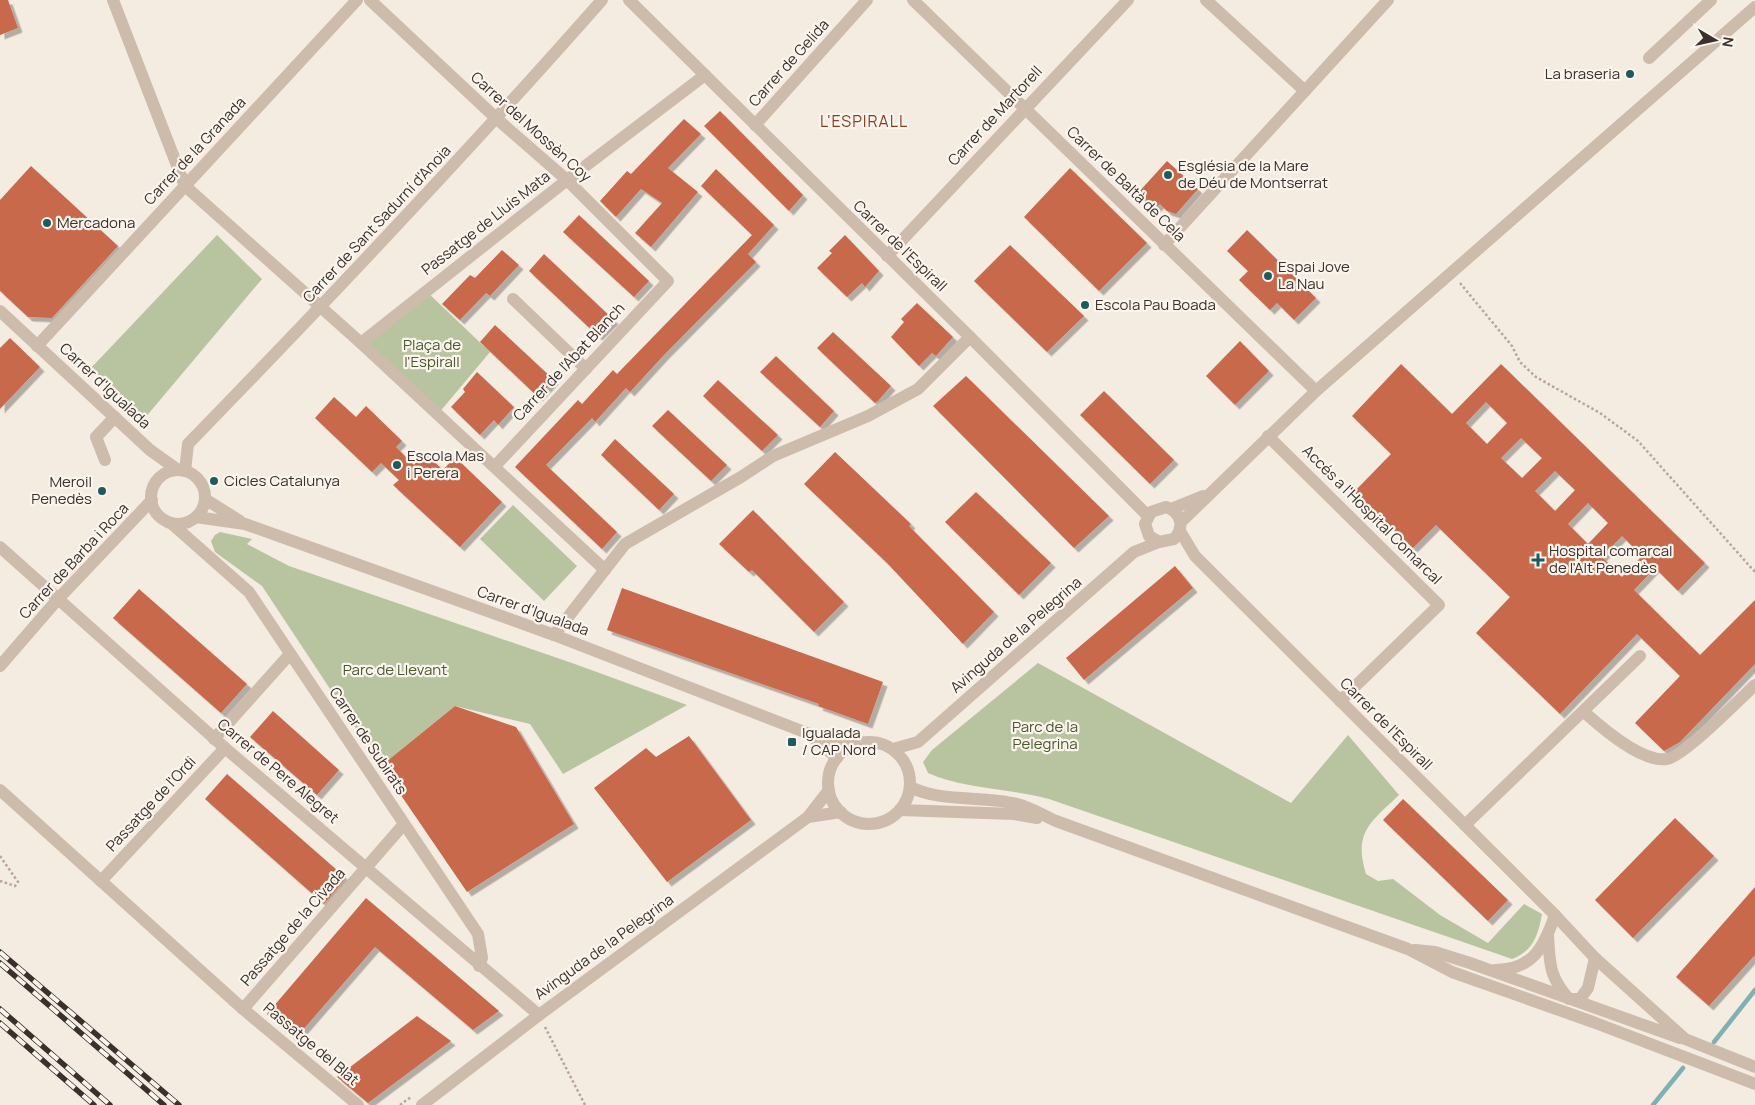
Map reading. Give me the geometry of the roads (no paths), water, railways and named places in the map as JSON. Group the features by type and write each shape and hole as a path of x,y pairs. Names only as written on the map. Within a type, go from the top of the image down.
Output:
{"street":[{"path":"113,0 186,186 361,343 605,570"},
{"name":"Carrer de la Granada","path":"37,346 356,0"},
{"name":"Carrer del Mossèn Coy","path":"370,0 496,120 567,180 668,281"},
{"name":"Carrer de Sant Sadurní d'Anoia","path":"181,470 188,444 321,308 496,120 602,0"},
{"name":"Carrer de l'Espirall","path":"629,0 1148,516"},
{"name":"Carrer de Gelida","path":"755,125 867,0"},
{"name":"Carrer de Baltà de Cela","path":"913,0 1316,391"},
{"name":"Carrer de Martorell","path":"887,256 1128,0"},
{"path":"1206,0 1305,91"},
{"path":"1164,244 1388,0"},
{"path":"1649,58 1711,0"},
{"name":"Avinguda de la Pelegrina","path":"1134,552 1164,542 1208,494 1316,391 1755,7"},
{"name":"Passatge de Lluís Mata","path":"361,343 567,180 705,75"},
{"name":"Carrer de l'Abat Blanch","path":"495,466 668,281"},
{"path":"513,299 586,369"},
{"name":"Carrer d'Igualada","path":"0,311 150,450 181,470"},
{"path":"554,635 625,544 741,477 773,456 868,416 918,389 970,337"},
{"path":"105,460 96,436 115,418"},
{"name":"Accés a l'Hospital Comarcal","path":"1268,436 1440,605 1340,701"},
{"name":"Carrer d'Igualada","path":"150,450 160,477"},
{"path":"181,470 200,481 205,499 202,509 194,518 180,524 171,523 158,514 152,500 152,490 160,477 181,470"},
{"path":"1171,509 1208,494"},
{"name":"Carrer d'Igualada","path":"205,499 245,524 554,635 808,733 856,744"},
{"name":"Carrer de Barba i Roca","path":"0,666 58,598 152,500"},
{"path":"1148,516 1160,507 1171,509 1176,512 1180,526"},
{"name":"Avinguda de la Pelegrina","path":"893,749 918,742 1134,552 1146,531 1145,524 1148,516"},
{"path":"194,518 201,549"},
{"name":"Carrer d'Igualada","path":"194,518 245,524"},
{"name":"Carrer de Subirats","path":"171,523 248,592 478,934 482,958 479,966"},
{"name":"Carrer de l'Espirall","path":"1180,526 1195,556 1556,915 1595,958 1685,1039"},
{"path":"1146,531 1164,542"},
{"name":"Carrer de l'Espirall","path":"1164,542 1195,556"},
{"name":"Carrer de Pere Alegret","path":"0,547 225,748 368,868 479,966 538,1015"},
{"path":"214,738 290,654"},
{"path":"1465,826 1640,656"},
{"path":"1584,712 1625,745 1658,759 1666,759 1674,757 1687,747 1755,685"},
{"name":"Carrer d'Igualada","path":"808,733 837,758"},
{"path":"837,758 845,749 856,744 875,742 893,749 908,768"},
{"name":"Avinguda de la Pelegrina","path":"900,810 907,799 910,786 908,768 918,742"},
{"name":"Passatge de l'Ordi","path":"102,881 225,748"},
{"name":"Avinguda de la Pelegrina","path":"422,1105 538,1015 808,817 829,790 831,768 837,758"},
{"path":"910,786 938,796 973,798 1017,804 1056,821 1408,949 1452,972 1621,1032 1755,1084"},
{"name":"Passatge del Blat","path":"0,790 243,1009 358,1105"},
{"path":"829,790 833,801 841,812 852,820 864,823 884,821 900,810 1014,814 1056,821"},
{"name":"Avinguda de la Pelegrina","path":"808,817 841,812"},
{"name":"Passatge de la Civada","path":"243,1009 368,868 404,824"},
{"path":"1488,970 1504,970 1523,965 1538,954 1548,936 1556,915"},
{"path":"1548,936 1550,962 1555,982 1578,1007 1618,1022 1621,1032"},
{"path":"1408,949 1435,952 1488,970 1685,1039 1755,1067"},
{"path":"1496,989 1514,986 1552,999 1580,999 1588,988 1595,958"}],"waterway":[{"path":"1714,1042 1755,990"},
{"path":"1653,1105 1683,1068"}],"railway":[{"path":"0,952 179,1105"},
{"path":"0,963 164,1105"},
{"path":"0,1009 110,1105"},
{"path":"0,1023 94,1105"}],"place":[{"name":"La braseria","path":"1630,74"},
{"name":"Església de la Mare de Déu de Montserrat","path":"1168,175"},
{"name":"Mercadona","path":"47,223"},
{"name":"Espai Jove La Nau","path":"1268,276"},
{"name":"Escola Pau Boada","path":"1085,305"},
{"name":"Escola Mas i Perera","path":"397,465"},
{"name":"Cicles Catalunya","path":"214,481"},
{"name":"Meroil Penedès","path":"102,491"},
{"name":"Hospital comarcal de l'Alt Penedès","path":"1538,560"},
{"name":"Igualada / CAP Nord","path":"792,742"}],"district":[{"name":"L'ESPIRALL","path":"864,121"}],"park label":[{"name":"Plaça de l'Espirall","path":"432,354"},
{"name":"Parc de Llevant","path":"395,670"},
{"name":"Parc de la Pelegrina","path":"1045,736"}]}
